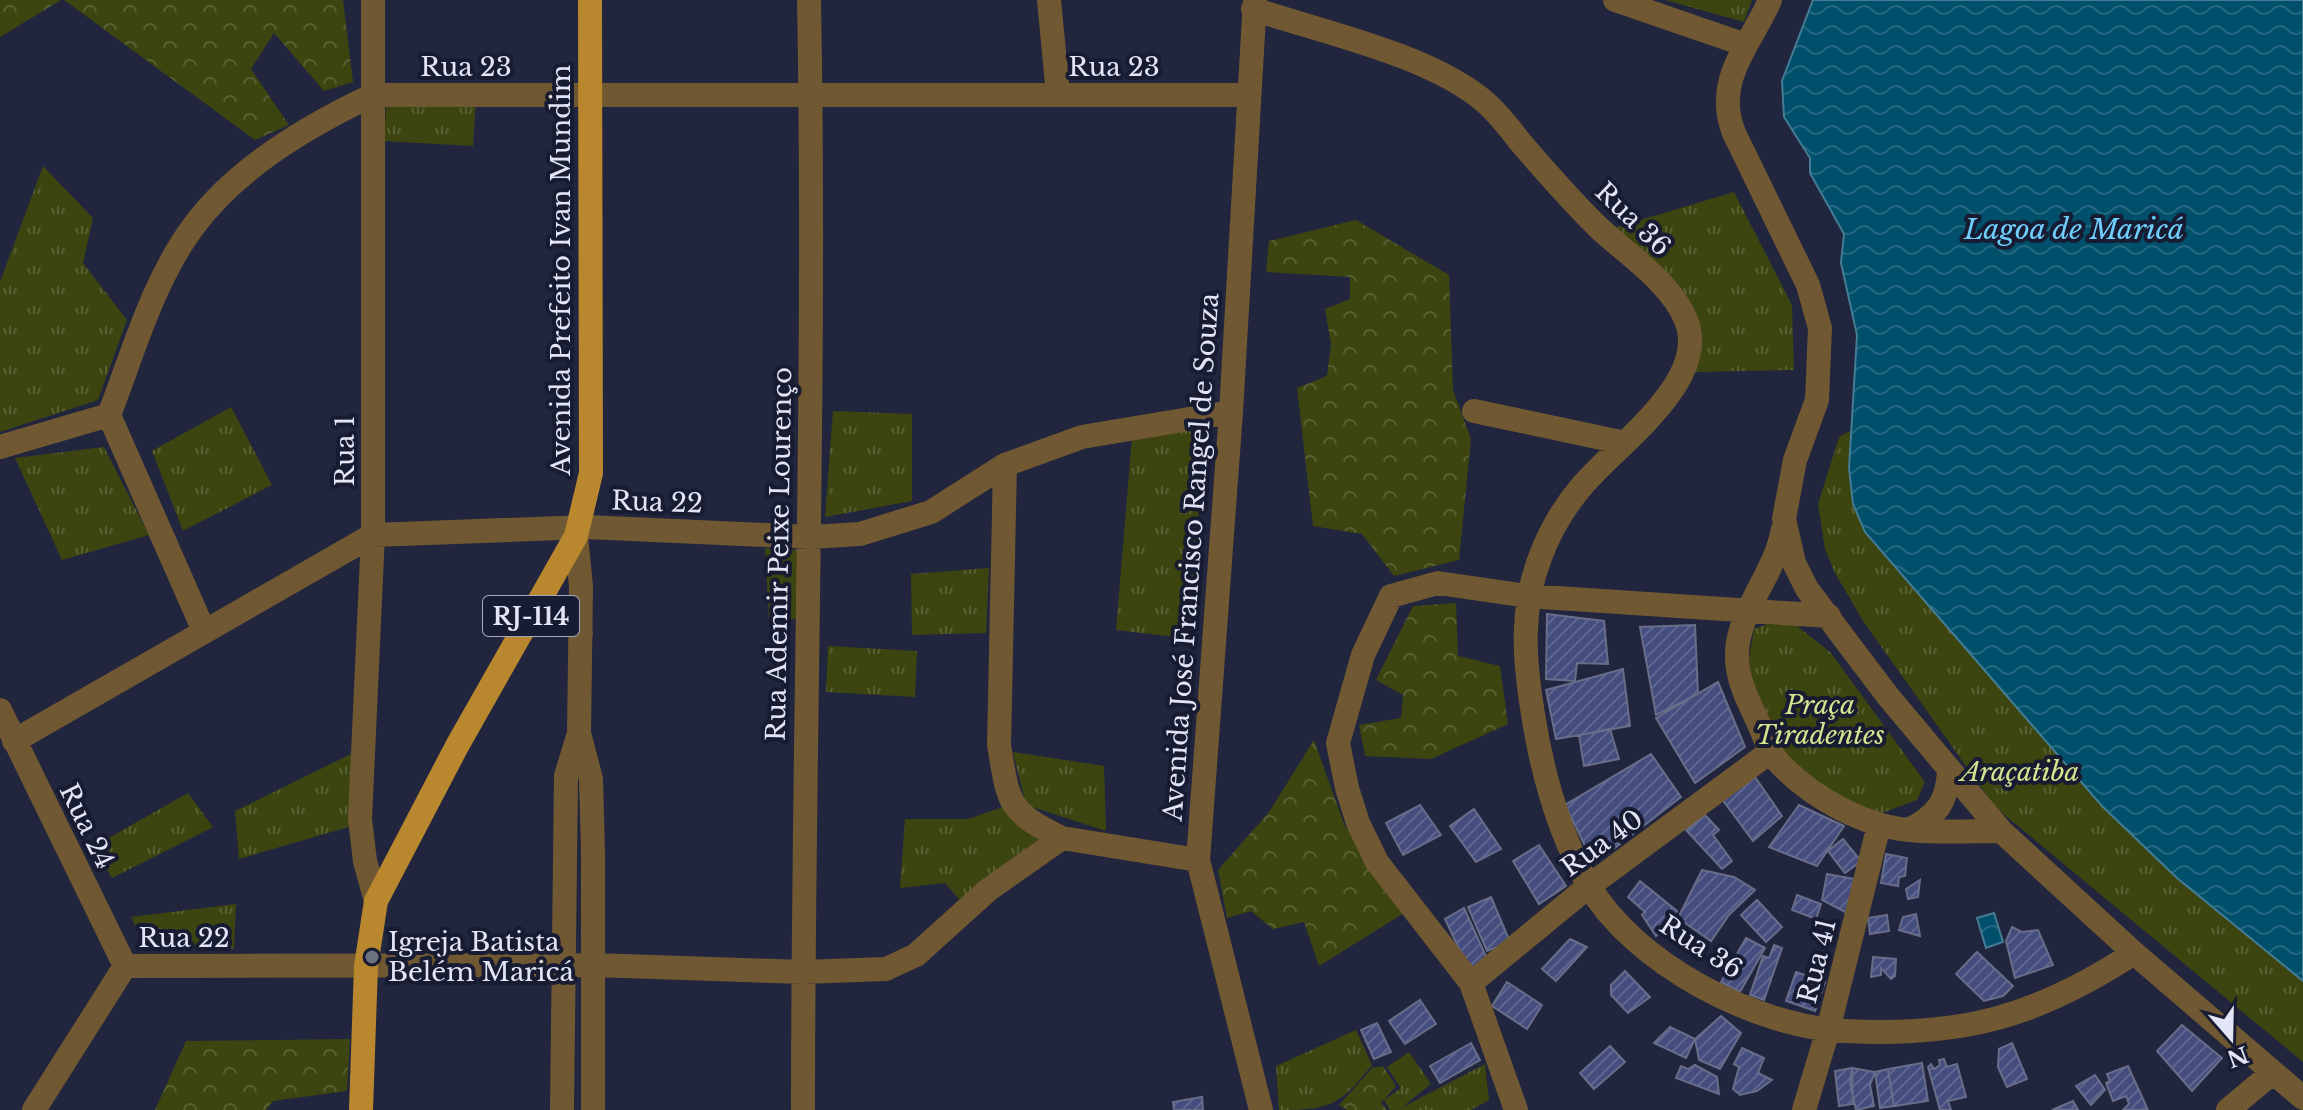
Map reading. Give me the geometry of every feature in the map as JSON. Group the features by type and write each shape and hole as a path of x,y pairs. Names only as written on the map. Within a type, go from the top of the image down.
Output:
{"main road":[{"name":"Avenida Prefeito Ivan Mundim","path":"361,1110 366,966 376,901 578,532 591,473 590,0"}],"street":[{"name":"Rua 1","path":"373,0 373,535 360,819 365,861 376,901"},
{"name":"Rua Ademir Peixe Lourenço","path":"803,1110 803,770 811,537 809,0"},
{"path":"1049,0 1058,94"},
{"path":"1615,0 1743,44"},
{"path":"1770,0 1743,44 1729,83 1729,122 1808,285 1820,328 1817,400 1795,460 1780,546 1761,591 1749,609 1736,652 1738,677 1770,752 1781,765 1836,805 1879,825 1909,830 2001,831"},
{"name":"Avenida José Francisco Rangel de Souza","path":"1254,4 1231,412 1198,860 1261,1110"},
{"name":"Rua 36","path":"1254,4 1446,75 1476,96 1597,226 1677,303 1690,334 1685,367 1669,394 1570,501 1541,553 1527,596 1524,656 1538,748 1559,819 1589,886 1621,925 1713,993 1745,1008 1828,1030 1941,1032 2003,1018 2057,997 2134,953"},
{"name":"Rua 23","path":"109,415 155,297 193,227 234,182 330,115 373,95 1247,95"},
{"path":"1474,411 1625,443"},
{"name":"Rua 22","path":"14,741 373,535 578,532 811,537 860,534 893,527 931,512 1005,465 1082,437 1231,412"},
{"path":"0,447 109,415 204,631"},
{"path":"1005,465 999,745 1006,789 1015,810 1028,821 1062,838 1198,860"},
{"path":"1784,519 1794,563 1807,589 1949,772 2001,831 2134,953 2271,1074 2303,1098"},
{"path":"578,532 581,633 579,733 566,776 593,1110"},
{"path":"1516,1110 1471,983 1377,862 1358,823 1338,743 1363,655 1391,596 1438,583 1527,596 1829,616"},
{"path":"538,604 565,618 581,633"},
{"name":"Rua 24","path":"0,710 125,966"},
{"name":"Rua 40","path":"1471,983 1589,886 1770,752"},
{"path":"1909,830 1938,811 1946,795 1949,772"},
{"name":"Rua 41","path":"1804,1110 1828,1030 1879,825"},
{"name":"Rua 22","path":"34,1110 125,966 579,965 803,972 886,969 916,955 988,890 1062,838"},
{"path":"562,1110 579,965"},
{"path":"2228,1110 2271,1074"}],"green space":[{"path":"0,0 61,0 0,37"},
{"path":"64,0 343,0 353,82 324,91 274,33 251,69 289,125 255,140"},
{"path":"1665,0 1752,0 1744,22"},
{"path":"387,95 476,100 473,146 384,141"},
{"path":"43,166 93,218 83,263 127,320 98,400 0,432 0,282"},
{"path":"1734,192 1792,305 1794,370 1695,372 1698,327 1617,227"},
{"path":"1356,220 1449,275 1453,390 1471,439 1459,560 1394,576 1362,534 1313,526 1297,388 1327,376 1331,344 1325,309 1350,299 1350,277 1266,272 1269,241"},
{"path":"231,407 272,485 183,531 152,451"},
{"path":"833,411 912,414 912,501 825,517"},
{"path":"1203,428 1192,639 1116,630 1132,437"},
{"name":"Araçatiba","path":"1852,430 1852,482 1856,507 1865,532 2177,878 2303,981 2303,1062 1995,807 1863,621 1825,549 1818,504 1839,437"},
{"path":"104,447 149,535 62,560 15,458"},
{"path":"765,548 800,550 797,619 769,621"},
{"path":"989,568 986,633 912,635 911,574"},
{"path":"1456,603 1458,656 1500,666 1508,724 1431,759 1365,756 1359,725 1401,718 1403,695 1376,680 1413,606"},
{"name":"Praça Tiradentes","path":"1786,617 1831,653 1925,782 1917,800 1882,813 1830,796 1779,748 1747,671 1754,629"},
{"path":"828,646 917,651 915,697 826,692"},
{"path":"1314,740 1344,824 1404,913 1319,966 1304,922 1273,929 1251,911 1227,918 1218,870 1269,812"},
{"path":"1013,752 1104,766 1106,831 1026,805"},
{"path":"353,753 352,826 239,859 235,811"},
{"path":"188,793 213,827 112,878 93,847"},
{"path":"1006,806 1048,842 959,899 945,883 900,888 905,819 968,819"},
{"path":"236,904 234,949 145,945 131,917"},
{"path":"1356,1030 1372,1065 1351,1089 1323,1106 1279,1110 1276,1066"},
{"path":"350,1039 347,1091 273,1101 266,1110 155,1110 186,1041"},
{"path":"1409,1052 1431,1084 1401,1108 1485,1064 1489,1100 1471,1110 1390,1110 1384,1100 1401,1088 1387,1067"},
{"path":"1383,1066 1396,1086 1381,1103 1387,1110 1347,1110 1339,1105 1372,1068"}],"water":[{"name":"Lagoa de Maricá","path":"1813,0 2303,0 2303,981 2177,878 2102,806 1865,532 1853,504 1849,468 1857,335 1841,263 1844,234 1810,173 1810,158 1784,117 1782,81"},
{"path":"1994,913 2003,942 1986,948 1977,918"},
{"path":"1684,927 1705,942 1697,955 1675,940"}],"building":[{"path":"1547,614 1604,621 1608,664 1577,663 1575,681 1546,679"},
{"path":"1695,625 1698,694 1656,715 1640,627"},
{"path":"1623,669 1630,726 1556,739 1546,690"},
{"path":"1718,682 1745,747 1695,783 1656,718"},
{"path":"1610,729 1619,759 1584,766 1579,735"},
{"path":"1651,754 1681,797 1594,864 1565,805"},
{"path":"1755,777 1782,816 1753,841 1722,799"},
{"path":"1420,805 1441,835 1403,855 1386,823"},
{"path":"1799,805 1844,826 1817,866 1769,847"},
{"path":"1474,809 1501,849 1476,862 1450,826"},
{"path":"1705,815 1719,830 1713,835 1732,861 1722,869 1686,830"},
{"path":"1843,839 1861,861 1845,873 1828,851"},
{"path":"1539,845 1566,886 1539,904 1513,861"},
{"path":"1886,854 1907,858 1905,876 1899,877 1898,886 1881,883"},
{"path":"1702,870 1734,877 1755,890 1729,915 1711,941 1678,918"},
{"path":"1827,874 1855,879 1849,914 1822,900"},
{"path":"1920,880 1918,897 1908,899 1906,889"},
{"path":"1640,881 1677,911 1656,936 1642,915 1645,912 1628,897"},
{"path":"1797,895 1821,904 1816,919 1792,910"},
{"path":"1491,897 1510,942 1487,951 1468,907"},
{"path":"1757,900 1782,927 1766,942 1741,915"},
{"path":"1464,908 1488,961 1469,970 1445,919"},
{"path":"1916,914 1920,936 1899,930 1903,917"},
{"path":"1887,915 1889,931 1870,934 1868,918"},
{"path":"2012,927 2022,932 2038,930 2053,965 2015,978 2006,941"},
{"path":"1746,938 1765,948 1740,992 1721,982"},
{"path":"1570,939 1587,947 1556,981 1542,969"},
{"path":"1774,945 1782,948 1764,1000 1750,995 1763,956 1769,958"},
{"path":"1977,952 2013,986 2003,996 1984,1001 1956,974"},
{"path":"1873,957 1896,959 1895,976 1891,979 1881,968 1881,975 1871,977"},
{"path":"1625,971 1650,997 1628,1013 1611,995 1611,985"},
{"path":"1796,972 1825,982 1815,1011 1786,1001"},
{"path":"1507,982 1542,1005 1527,1029 1492,1006"},
{"path":"1420,1000 1436,1024 1405,1044 1389,1021"},
{"path":"1721,1016 1741,1033 1720,1069 1699,1060 1695,1039"},
{"path":"1377,1023 1391,1052 1374,1059 1361,1030"},
{"path":"2182,1025 2222,1058 2192,1091 2157,1051"},
{"path":"1670,1027 1695,1039 1686,1058 1654,1043"},
{"path":"1471,1043 1480,1060 1440,1083 1430,1066"},
{"path":"2012,1043 2027,1079 2007,1087 1998,1067 1999,1049"},
{"path":"1610,1046 1625,1062 1594,1089 1580,1073"},
{"path":"1742,1048 1764,1058 1758,1073 1772,1080 1757,1091 1740,1095 1733,1089 1739,1067 1734,1064"},
{"path":"1944,1059 1947,1067 1957,1064 1966,1097 1948,1101 1951,1110 1940,1110 1928,1067 1931,1064 1934,1069 1940,1065 1939,1060"},
{"path":"1922,1063 1928,1101 1894,1106 1888,1069"},
{"path":"1695,1065 1717,1077 1719,1094 1676,1078 1681,1066 1688,1069"},
{"path":"2128,1066 2148,1110 2123,1110 2129,1104 2126,1096 2113,1101 2106,1083 2110,1081 2107,1074"},
{"path":"1852,1068 1853,1104 1839,1106 1835,1071"},
{"path":"1852,1068 1875,1072 1870,1085 1874,1106 1856,1110 1850,1083"},
{"path":"1888,1069 1894,1106 1880,1108 1875,1072"},
{"path":"2095,1075 2105,1090 2091,1105 2076,1086"},
{"path":"1202,1097 1203,1110 1174,1110 1173,1102"},
{"path":"2073,1101 2078,1110 2052,1110"}],"place":[{"name":"Igreja Batista Belém Maricá","path":"372,957"}]}
